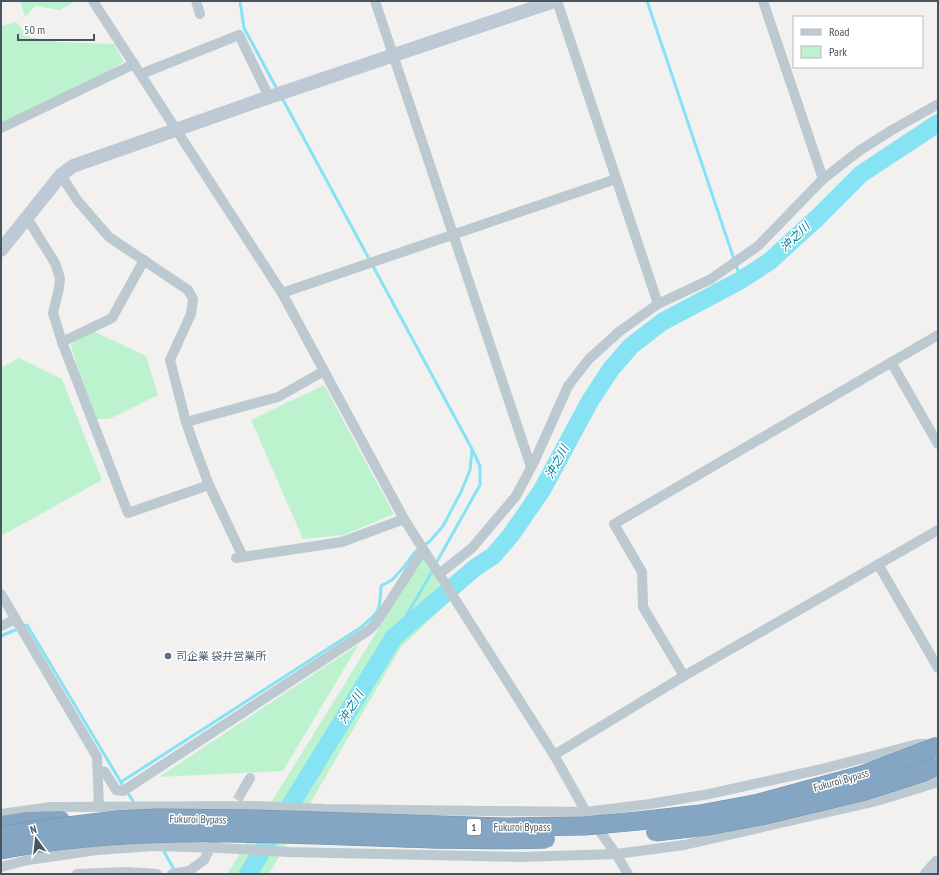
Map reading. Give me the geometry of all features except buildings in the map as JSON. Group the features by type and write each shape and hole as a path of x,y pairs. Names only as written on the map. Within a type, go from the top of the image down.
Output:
{"highway":[{"name":"Fukuroi Bypass","path":"1,850 157,818 253,819 503,827 600,825 700,814 759,803 862,775 938,745"},
{"name":"Fukuroi Bypass","path":"1,836 27,831 117,827 158,833 247,833 501,840 588,838 708,826 761,816 865,791 938,766"},
{"path":"1,825 28,821 117,827"},
{"path":"1,857 117,827"}],"street":[{"path":"93,1 282,293 404,519 554,755 586,812 616,854 628,874"},
{"path":"196,1 200,14"},
{"path":"375,1 531,467"},
{"path":"1,250 61,175 73,166 271,96 554,1"},
{"path":"557,1 658,304"},
{"path":"763,1 823,179"},
{"path":"140,74 239,35 271,96"},
{"path":"1,128 134,64"},
{"path":"439,574 472,548 516,496 568,386 594,354 620,331 658,304 711,279 758,246 823,179 859,151 938,104"},
{"path":"61,175 77,200 109,237 188,290 193,299 191,314 170,360 186,422 209,485 239,558 342,542 404,519"},
{"path":"282,293 616,179"},
{"path":"27,218 55,263 60,278 53,313 62,342 128,514 209,485"},
{"path":"62,342 112,318 144,260"},
{"path":"684,676 643,607 642,572 614,524 938,335"},
{"path":"891,362 938,444"},
{"path":"186,422 278,397 324,371"},
{"path":"554,755 684,676 938,530"},
{"path":"98,771 105,772 116,790 123,791 369,630 376,623 424,550"},
{"path":"878,564 938,668"},
{"path":"1,594 97,757 99,807"},
{"path":"1,626 16,619"},
{"path":"1,814 51,807 252,806 325,809 586,812 650,804 709,794 822,769 918,744 938,745"},
{"path":"243,790 250,778"},
{"path":"1,867 28,860 97,850 154,846 288,852 521,856 616,854 691,844 878,801 938,782"},
{"path":"172,874 189,871 204,860"},
{"path":"927,874 938,862"},
{"path":"77,874 127,872 157,874"}],"green space":[{"path":"20,1 76,1 60,10 35,6 25,17"},
{"path":"16,22 29,37 58,42 114,44 124,62 1,132 1,26"},
{"path":"89,329 146,356 158,395 109,419 92,419 71,345"},
{"path":"19,358 62,379 102,480 1,536 1,368"},
{"path":"324,385 394,514 344,535 303,539 251,420"},
{"path":"423,557 449,602 401,647 269,874 227,874"},
{"path":"359,644 283,771 159,777"}],"waterway":[{"path":"240,1 244,28 278,91"},
{"path":"647,1 741,280"},
{"path":"282,98 480,466 480,485 435,565"},
{"name":"沖之川","path":"248,874 394,637 476,567 493,556 511,535 542,490 590,401 611,369 631,346 662,322 741,280 770,261 817,218 861,174 938,123"},
{"path":"121,782 360,628 372,618 378,610 381,586 392,580 415,552 430,541 443,526 461,492 470,470 472,451"},
{"path":"394,637 433,570"},
{"path":"1,636 27,625 122,784"},
{"path":"126,790 135,804"},
{"path":"162,848 175,871"}],"tunnel":[{"path":"230,813 243,790"},
{"path":"204,860 220,830"}],"place":[{"name":"司企業 袋井営業所","path":"168,656"}]}
